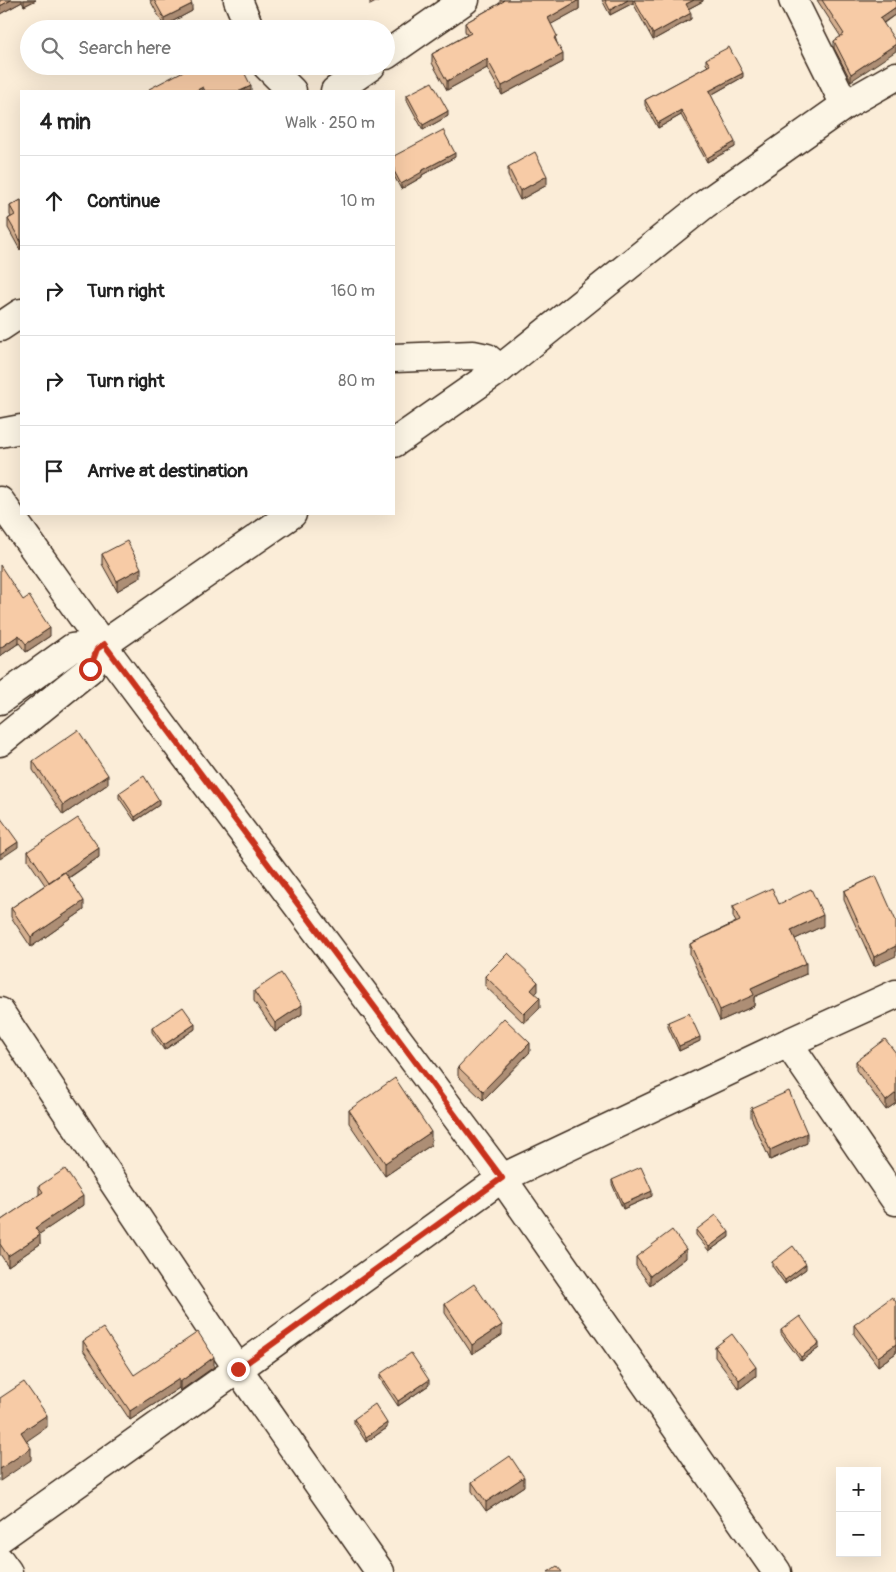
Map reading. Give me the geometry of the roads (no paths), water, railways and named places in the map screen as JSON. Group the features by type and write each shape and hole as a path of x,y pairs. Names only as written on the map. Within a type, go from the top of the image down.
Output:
{"street":[{"path":"238,0 246,20"},
{"path":"395,50 465,0"},
{"path":"793,0 845,105"},
{"path":"276,75 291,90"},
{"path":"337,90 358,75"},
{"path":"395,442 500,369 706,204 845,105 896,76"},
{"path":"0,328 20,313"},
{"path":"395,358 473,355 487,358 500,369"},
{"path":"0,433 20,429"},
{"path":"0,501 100,647 502,1178 777,1572"},
{"path":"0,742 90,669 100,647 291,515"},
{"path":"0,700 72,648 100,647"},
{"path":"0,1538 502,1178 896,994"},
{"path":"0,1012 238,1369 380,1572"},
{"path":"788,1043 896,1201"},
{"path":"0,1561 8,1572"}]}
